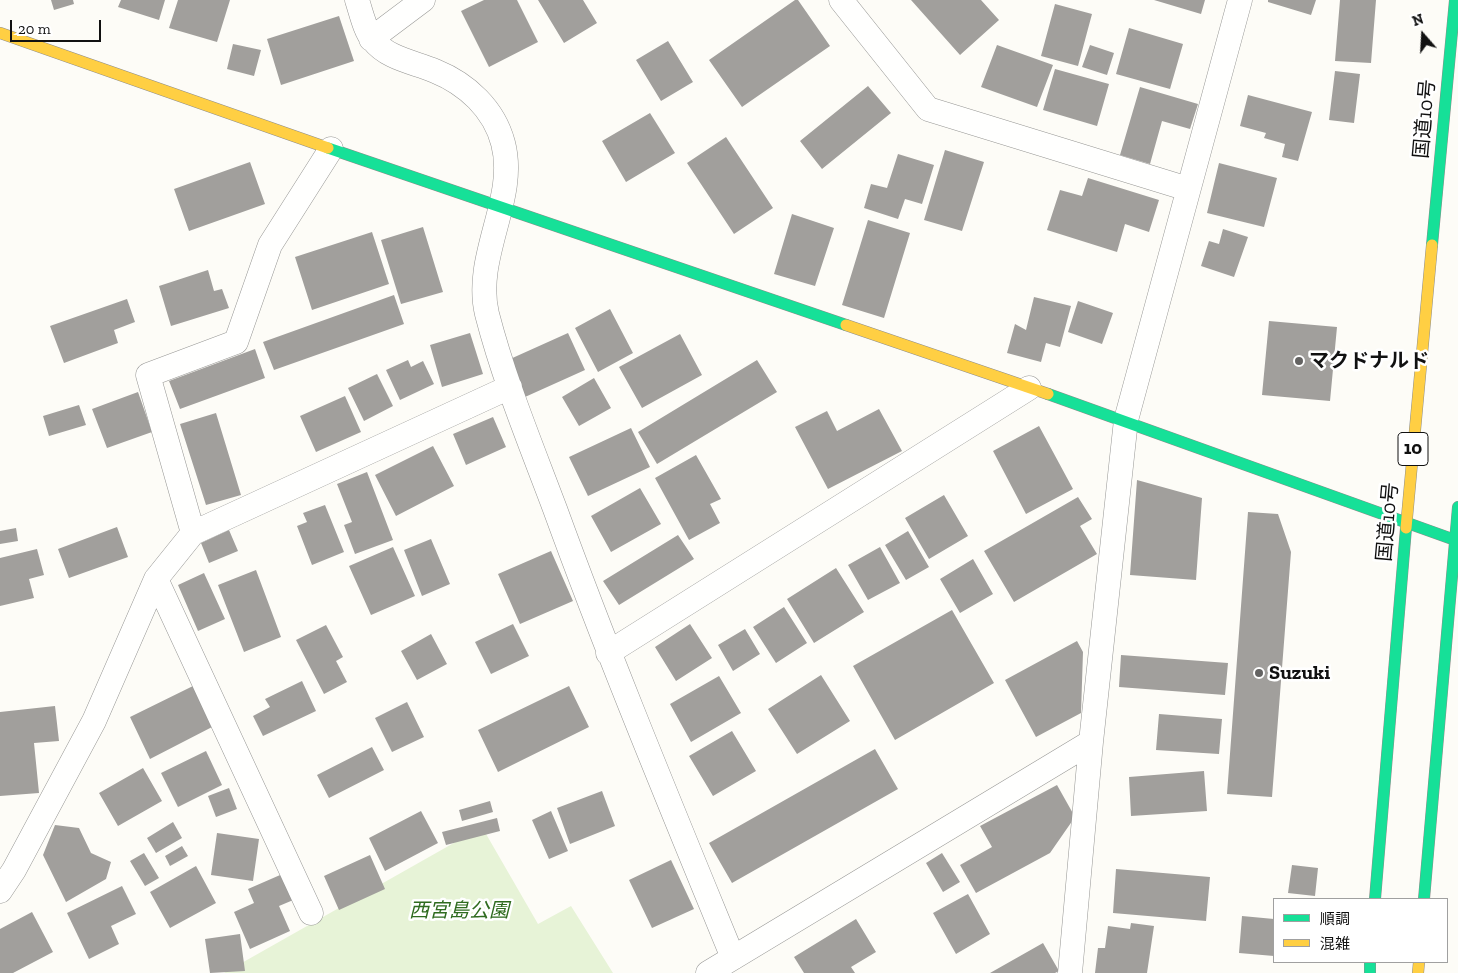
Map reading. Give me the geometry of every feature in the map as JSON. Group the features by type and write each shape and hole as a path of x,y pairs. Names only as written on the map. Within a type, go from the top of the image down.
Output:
{"main road":[{"name":"国道10号","path":"1376,898 1407,522 1456,0"},
{"path":"0,33 499,208 1126,420 1457,541"},
{"path":"1424,898 1457,541 1458,507"}],"street":[{"path":"357,0 372,40 392,56 437,72 472,92 491,115 503,142 507,171 484,270 486,311 510,387 608,653 733,958"},
{"path":"372,40 423,0"},
{"path":"841,0 928,109 1188,189"},
{"path":"1070,973 1091,742 1126,420 1240,0"},
{"path":"193,533 148,376 236,342 270,245 331,149"},
{"path":"0,891 14,870 94,722 156,579 193,533 510,387"},
{"path":"608,653 1029,388"},
{"path":"156,579 311,913"},
{"path":"708,973 1091,742"}],"green space":[{"name":"西宮島公園","path":"482,827 538,924 571,906 613,973 224,973"}],"building":[{"path":"51,0 73,0 74,4 54,10"},
{"path":"121,0 165,0 159,20 118,7"},
{"path":"178,0 230,0 217,42 169,28"},
{"path":"484,0 517,0 538,42 489,67 461,11"},
{"path":"538,0 583,0 597,23 564,43"},
{"path":"795,0 798,0 830,46 742,107 709,60"},
{"path":"911,0 981,0 999,20 960,55"},
{"path":"1154,0 1205,0 1201,14"},
{"path":"1268,0 1316,0 1311,15 1268,2"},
{"path":"1340,0 1376,0 1371,63 1335,61"},
{"path":"1055,4 1092,14 1078,66 1041,56"},
{"path":"339,16 354,61 281,85 267,39"},
{"path":"1129,28 1183,44 1170,89 1116,74"},
{"path":"668,41 693,82 661,101 636,60"},
{"path":"233,44 261,50 254,76 227,69"},
{"path":"997,45 1053,65 1037,107 981,87"},
{"path":"1090,45 1114,53 1107,75 1082,67"},
{"path":"1055,69 1109,84 1097,126 1043,110"},
{"path":"1335,71 1360,74 1354,123 1329,120"},
{"path":"868,86 891,113 822,169 800,141"},
{"path":"1140,87 1198,104 1190,129 1162,121 1150,164 1120,155"},
{"path":"1248,95 1312,112 1298,161 1282,157 1285,144 1264,138 1266,133 1240,126"},
{"path":"650,113 675,153 626,182 602,141"},
{"path":"726,137 773,208 734,234 687,163"},
{"path":"945,150 984,162 962,231 924,220"},
{"path":"898,154 934,165 922,204 905,199 898,219 864,208 871,184 887,188"},
{"path":"250,162 265,204 189,231 174,189"},
{"path":"1219,163 1277,178 1264,227 1207,213"},
{"path":"1088,178 1159,200 1149,232 1125,224 1117,252 1047,230 1060,190 1082,196"},
{"path":"792,214 834,228 815,286 774,274"},
{"path":"868,220 910,233 884,318 842,305"},
{"path":"423,227 443,292 401,304 381,240"},
{"path":"1223,229 1248,237 1234,277 1201,266 1209,241 1219,244"},
{"path":"372,232 389,284 312,310 295,257"},
{"path":"208,270 214,291 222,289 229,308 171,326 159,286"},
{"path":"394,295 404,324 274,370 263,342"},
{"path":"1034,297 1071,306 1060,347 1046,343 1041,362 1007,353 1015,324 1026,330"},
{"path":"127,299 135,322 114,330 118,343 64,363 50,326"},
{"path":"1078,301 1113,313 1102,344 1068,332"},
{"path":"610,309 633,353 598,372 575,328"},
{"name":"マクドナルド","path":"1269,321 1337,327 1330,401 1262,395"},
{"path":"470,333 483,374 442,387 430,345"},
{"path":"568,333 585,370 525,397 508,360"},
{"path":"680,334 702,375 642,408 619,367"},
{"path":"255,349 265,378 180,409 169,381"},
{"path":"408,360 411,367 423,361 434,384 400,400 386,370"},
{"path":"757,360 777,392 657,464 638,432"},
{"path":"377,374 393,406 364,421 348,388"},
{"path":"594,378 611,408 579,426 562,397"},
{"path":"138,392 152,432 107,448 92,409"},
{"path":"345,396 361,432 316,452 300,416"},
{"path":"79,405 86,425 49,436 43,416"},
{"path":"879,409 902,451 828,489 795,427 827,411 837,431"},
{"path":"216,413 241,495 206,505 180,424"},
{"path":"493,417 506,447 466,465 453,434"},
{"path":"1039,426 1073,489 1026,514 993,451"},
{"path":"631,428 650,467 588,496 569,457"},
{"path":"433,446 454,486 396,516 375,475"},
{"path":"696,455 721,499 710,504 720,523 689,540 655,478"},
{"path":"367,472 393,540 355,554 344,525 352,522 337,484"},
{"path":"1137,480 1202,498 1196,580 1130,575"},
{"path":"640,488 661,524 611,552 591,516"},
{"path":"944,495 968,536 929,559 905,518"},
{"path":"1078,497 1092,519 1080,526 1097,554 1014,602 984,551"},
{"path":"325,505 344,552 312,565 297,526 307,522 303,513"},
{"name":"Suzuki","path":"1248,512 1278,514 1291,552 1272,797 1227,794"},
{"path":"117,527 128,557 69,578 58,549"},
{"path":"16,528 18,541 0,544 0,531"},
{"path":"229,530 238,551 209,563 201,543"},
{"path":"908,531 929,567 906,580 885,545"},
{"path":"678,535 694,559 619,605 603,581"},
{"path":"431,539 450,584 422,596 404,550"},
{"path":"393,547 415,596 371,615 349,566"},
{"path":"880,547 900,583 868,600 848,565"},
{"path":"37,549 44,575 29,579 34,598 0,606 0,558"},
{"path":"551,551 573,601 520,624 498,574"},
{"path":"973,559 993,594 960,613 940,579"},
{"path":"836,568 864,612 814,643 787,599"},
{"path":"256,570 281,637 244,652 218,585"},
{"path":"204,573 225,619 198,631 178,585"},
{"path":"784,607 807,643 776,663 753,627"},
{"path":"952,610 994,683 895,740 853,666"},
{"path":"513,624 529,656 491,674 475,642"},
{"path":"690,624 712,658 676,681 655,647"},
{"path":"326,625 343,657 336,661 347,682 324,694 296,640"},
{"path":"745,629 760,654 733,671 718,645"},
{"path":"431,634 447,664 417,680 401,651"},
{"path":"1077,641 1083,652 1081,713 1036,737 1005,680"},
{"path":"1121,655 1228,663 1225,695 1119,687"},
{"path":"821,675 850,721 797,754 768,709"},
{"path":"719,676 741,713 691,742 670,704"},
{"path":"302,681 316,711 263,736 253,716 270,707 265,699"},
{"path":"193,686 214,726 150,759 130,717"},
{"path":"569,686 589,727 498,772 478,730"},
{"path":"407,702 424,737 392,752 375,718"},
{"path":"55,706 59,741 34,743 39,793 0,796 0,712"},
{"path":"1159,714 1222,719 1219,754 1156,750"},
{"path":"732,731 756,771 713,796 689,756"},
{"path":"372,747 384,770 329,798 317,775"},
{"path":"875,749 898,789 732,883 709,843"},
{"path":"206,751 222,785 178,807 161,773"},
{"path":"143,768 162,801 118,826 99,793"},
{"path":"1204,771 1207,811 1131,816 1129,777"},
{"path":"1057,785 1075,817 1050,853 976,893 960,865 992,847 980,826"},
{"path":"229,788 237,809 216,817 208,796"},
{"path":"602,791 615,826 570,844 557,808"},
{"path":"490,801 493,812 462,821 459,810"},
{"path":"421,811 438,843 385,871 369,838"},
{"path":"551,811 568,851 549,859 532,820"},
{"path":"497,818 500,831 446,845 442,832"},
{"path":"173,822 182,838 156,853 147,838"},
{"path":"55,825 79,828 91,853 111,862 106,879 66,902 43,855"},
{"path":"217,833 259,839 253,881 211,875"},
{"path":"182,846 188,856 170,866 165,856"},
{"path":"144,853 159,878 145,886 130,861"},
{"path":"942,853 960,882 943,892 926,863"},
{"path":"370,855 385,889 339,910 324,876"},
{"path":"671,860 694,909 652,928 629,880"},
{"path":"1292,865 1318,868 1315,896 1288,893"},
{"path":"196,866 216,903 170,928 150,892"},
{"path":"1116,869 1210,877 1206,921 1113,913"},
{"path":"287,872 298,898 279,906 290,931 250,949 234,912 254,903 248,889"},
{"path":"122,886 136,914 111,926 119,944 89,959 67,913"},
{"path":"968,894 990,934 956,954 933,913"},
{"path":"32,912 53,952 13,973 0,973 0,929"},
{"path":"1242,916 1273,919 1273,956 1239,953"},
{"path":"856,919 876,952 851,967 855,973 804,973 794,957"},
{"path":"1131,923 1154,926 1147,973 1095,973 1098,948 1105,948 1108,926 1130,929"},
{"path":"240,934 245,971 210,973 205,939"},
{"path":"1043,943 1059,971 1055,973 990,973"}],"traffic: fast":[{"path":"1432,245 1455,0"},
{"path":"328,148 846,325"},
{"path":"1048,394 1458,541"},
{"path":"1424,898 1458,507"},
{"path":"1375,898 1406,528"},
{"path":"1370,963 1370,973"}],"traffic: slow":[{"path":"0,33 328,148"},
{"path":"1406,528 1432,245"},
{"path":"846,325 1048,394"},
{"path":"1418,973 1419,963"}],"place":[{"name":"マクドナルド","path":"1299,361"},
{"name":"Suzuki","path":"1259,673"}]}
